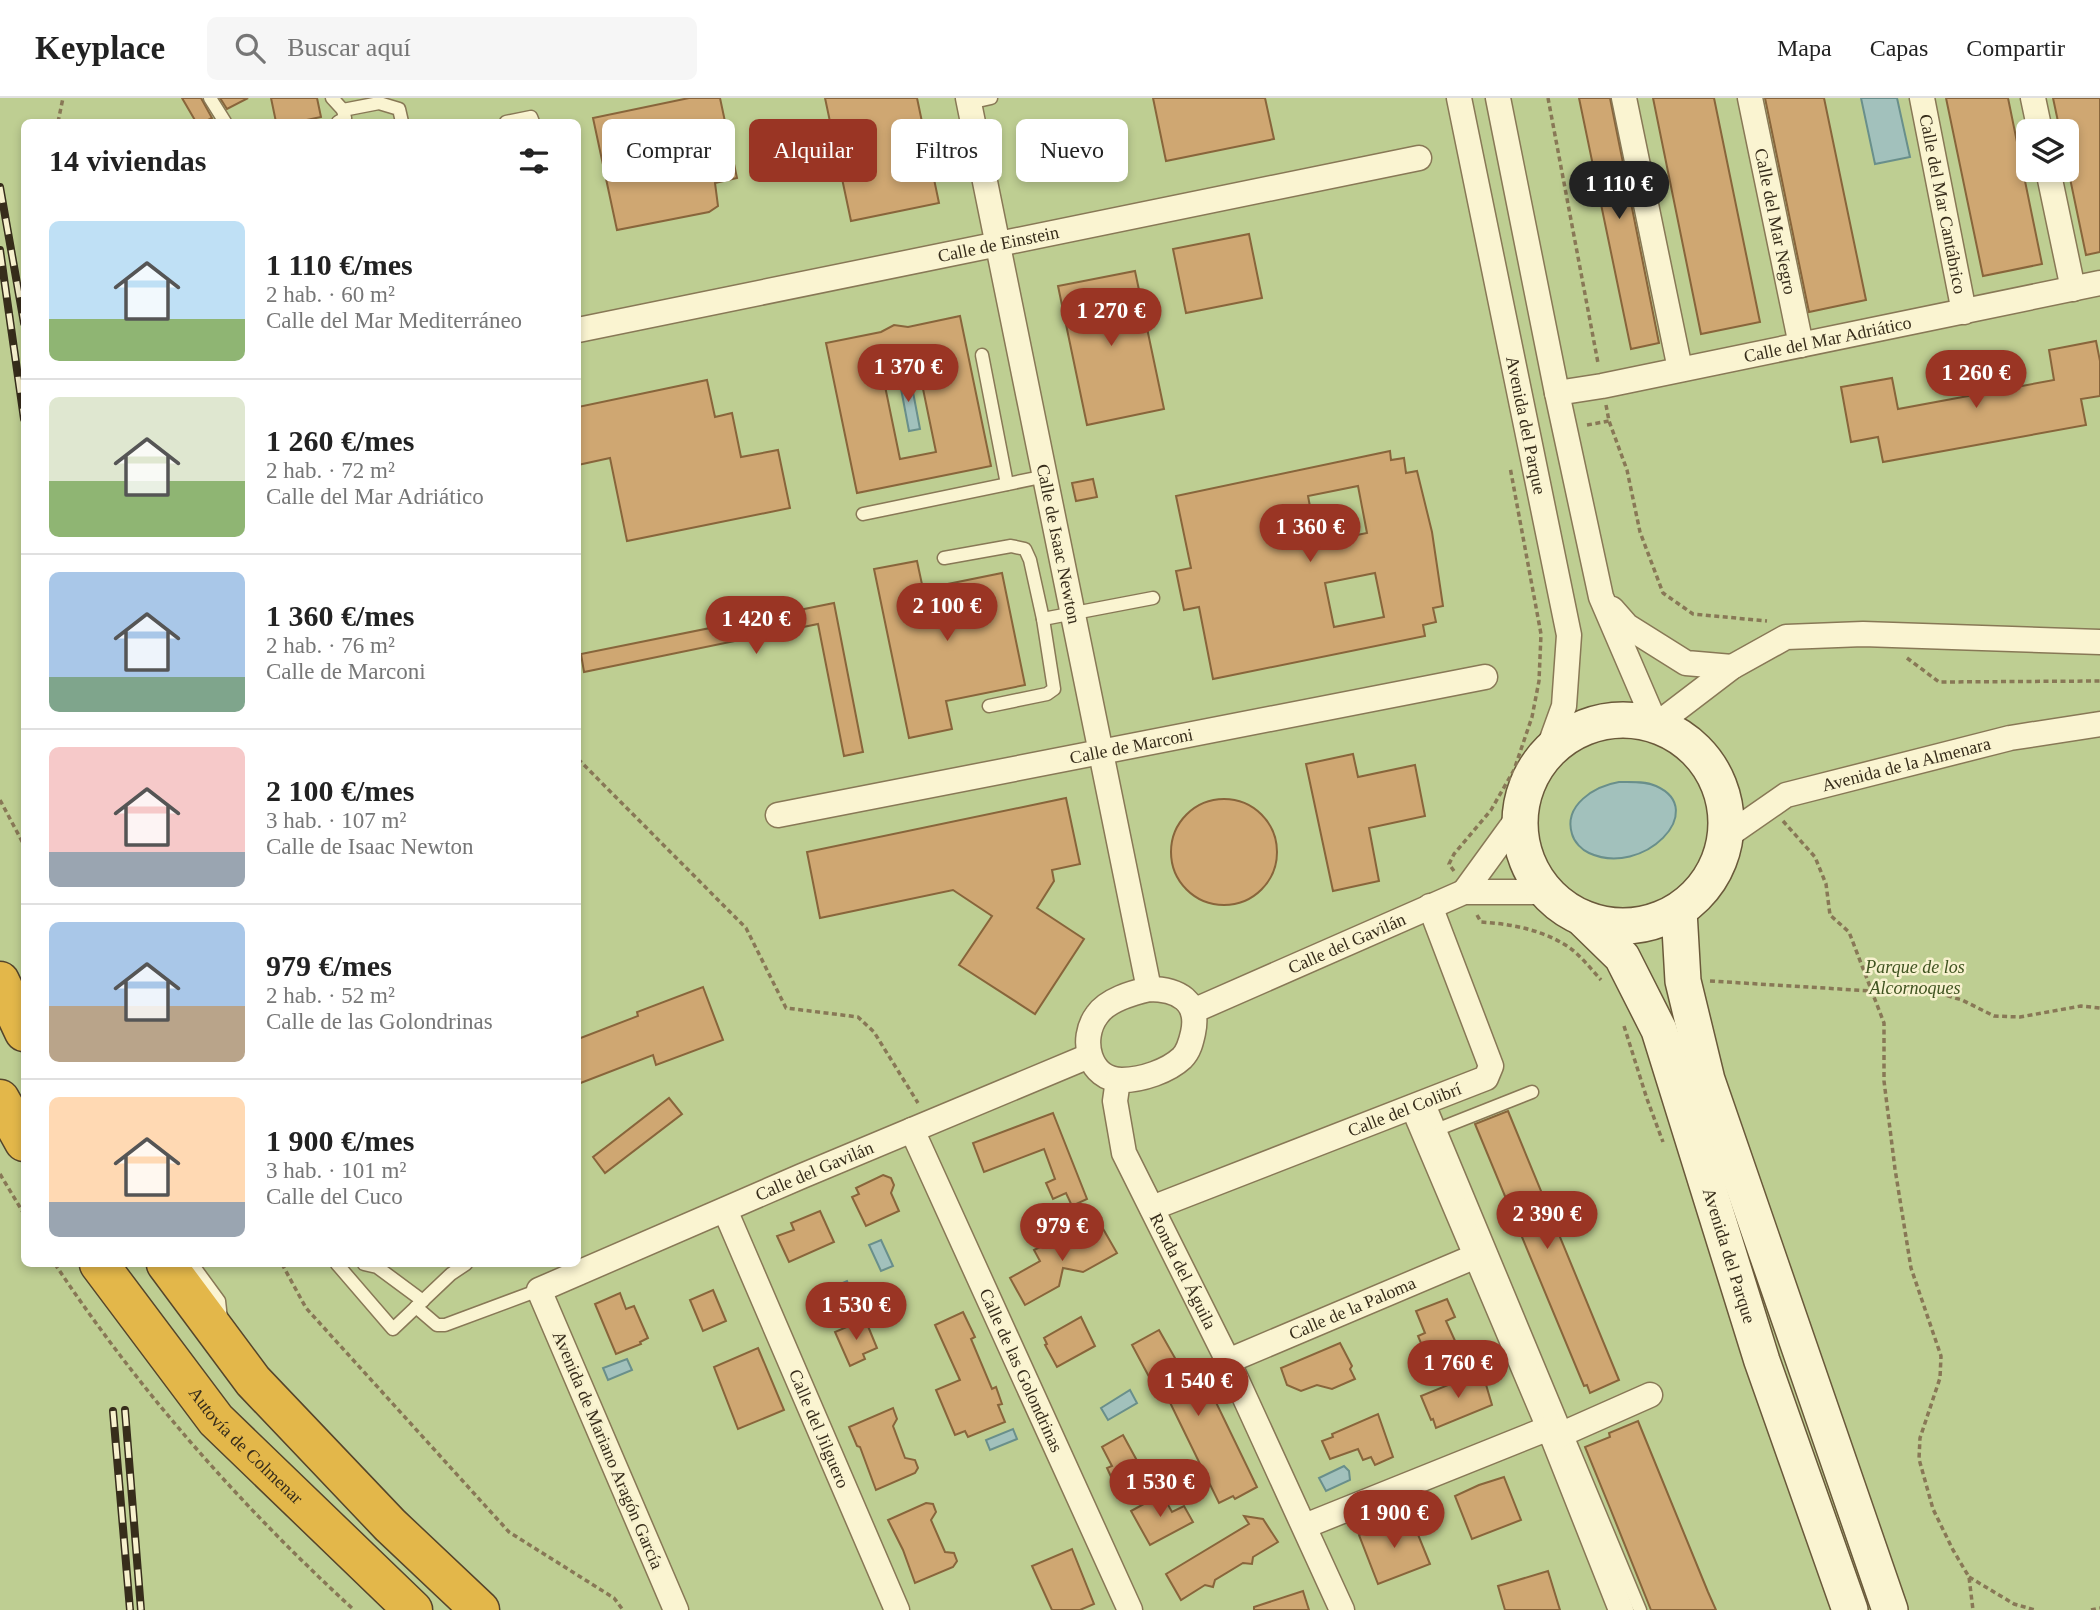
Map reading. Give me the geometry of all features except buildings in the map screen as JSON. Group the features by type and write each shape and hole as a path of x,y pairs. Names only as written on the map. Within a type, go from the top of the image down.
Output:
{"highway":[{"path":"0,981 21,1026"},
{"path":"0,1099 21,1137"},
{"name":"Autovía de Colmenar","path":"101,1267 216,1420 413,1610"},
{"path":"168,1267 253,1381 390,1525 480,1610"}],"street":[{"name":"Avenida del Parque","path":"1459,98 1569,635 1564,706 1547,753"},
{"name":"Avenida del Parque","path":"1499,98 1557,393 1601,597 1656,725"},
{"path":"1624,98 1680,369"},
{"name":"Calle del Mar Negro","path":"1750,98 1801,345"},
{"name":"Calle del Mar Cantábrico","path":"1922,98 1964,312"},
{"path":"2033,98 2037,119"},
{"name":"Calle de Isaac Newton","path":"976,100 998,245 1149,989"},
{"name":"Calle de Einstein","path":"581,329 1419,158"},
{"path":"2051,182 2073,289"},
{"name":"Calle del Mar Adriático","path":"1557,393 2100,283"},
{"path":"1601,597 1628,626 1686,663 1732,667"},
{"path":"1656,725 1732,667 1786,637 1895,635 2100,642"},
{"name":"Calle de Marconi","path":"778,815 1485,677"},
{"path":"1622,720 1656,725 1678,735 1700,754 1717,779 1726,807 1727,836 1718,865 1702,891 1679,911 1648,924 1615,927 1582,918 1562,907 1531,872 1523,849 1520,815 1528,782 1547,753 1569,736 1594,724 1622,720"},
{"name":"Avenida de la Almenara","path":"1727,836 1786,795 2010,738 2100,724"},
{"path":"1464,892 1520,815"},
{"name":"Calle del Gavilán","path":"1193,1012 1464,892 1546,892"},
{"name":"Calle del Colibrí","path":"1152,1208 1486,1079 1491,1066 1430,906"},
{"name":"Avenida del Parque","path":"1679,911 1683,981 1707,1080 1890,1610"},
{"name":"Avenida del Parque","path":"1582,918 1622,957 1659,1030 1762,1361 1850,1610"},
{"path":"1165,989 1187,1000 1193,1012 1195,1025 1189,1047 1182,1058 1169,1067 1132,1080 1118,1080 1105,1076 1095,1068 1089,1056 1091,1027 1097,1014 1107,1005 1136,992 1165,989"},
{"name":"Calle del Gavilán","path":"540,1290 1089,1056"},
{"name":"Ronda del Águila","path":"1118,1080 1115,1101 1125,1153 1228,1361 1342,1610"},
{"path":"1421,1104 1476,1256 1556,1432 1620,1610"},
{"name":"Calle de las Golondrinas","path":"921,1126 1130,1610"},
{"name":"Calle del Jilguero","path":"725,1210 897,1610"},
{"name":"Calle de la Paloma","path":"1228,1361 1476,1256"},
{"name":"Avenida de Mariano Aragón García","path":"540,1290 676,1610"},
{"path":"1305,1526 1650,1395"}],"lane":[{"path":"210,98 223,119"},
{"path":"332,98 340,116 381,100 399,109 401,119"},
{"path":"982,355 1007,484"},
{"path":"863,514 1046,476"},
{"path":"944,558 1011,546 1025,549 1030,560 1054,689 1047,694 989,706"},
{"path":"1043,619 1153,598"},
{"path":"1441,1128 1532,1092"},
{"path":"1421,1104 1441,1128 1556,1432 1640,1610"},
{"path":"194,1267 219,1301 225,1344"},
{"path":"340,1267 393,1329 462,1267"},
{"path":"346,1274 354,1267"},
{"path":"377,1267 419,1304 436,1325 445,1325 540,1290"}],"path":[{"path":"60,119 63,98"},
{"path":"1548,98 1609,421 1627,470 1640,532 1662,593 1693,614 1772,621"},
{"path":"1565,430 1609,421"},
{"path":"1510,467 1541,634 1539,681 1532,717 1514,771 1492,810 1449,863 1481,922 1509,924 1572,949 1609,988"},
{"path":"1895,635 1898,652 1939,682 2100,681"},
{"path":"581,762 746,928 786,1008 858,1017 874,1032 921,1126"},
{"path":"0,800 21,839"},
{"path":"1771,806 1815,857 1826,884 1830,915 1849,932 1884,1023 1884,1081 1911,1268 1941,1356 1940,1378 1920,1438 1919,1459 1933,1509 1969,1577 1973,1610"},
{"path":"1703,980 1872,991 1931,991 1962,1000 1994,1016 2020,1017 2081,1006 2100,1008"},
{"path":"1623,1023 1666,1150"},
{"path":"0,1174 21,1209"},
{"path":"284,1267 306,1308 509,1532 614,1598 623,1610"},
{"path":"1969,1577 2014,1604 2035,1610"},
{"path":"2091,1610 2100,1608"}],"green space":[{"name":"Parque de los Alcornoques","path":"0,98 2100,98 2100,1610 0,1610"}],"water":[{"path":"1861,98 1897,98 1910,157 1875,164"},
{"path":"910,376 920,429 909,431 899,378"},
{"path":"1619,782 1652,784 1671,797 1676,810 1673,824 1663,838 1648,849 1630,856 1610,858 1589,853 1573,837 1570,824 1572,814 1591,793"},
{"path":"881,1240 893,1266 881,1271 869,1245"},
{"path":"847,1281 852,1294 830,1304 824,1291"},
{"path":"627,1359 632,1370 608,1380 603,1368"},
{"path":"1130,1390 1137,1403 1108,1420 1101,1408"},
{"path":"1013,1429 1017,1439 990,1450 986,1440"},
{"path":"1344,1466 1349,1471 1350,1480 1326,1491 1319,1478"}],"railway":[{"path":"0,187 21,306"},
{"path":"0,250 21,398"},
{"path":"125,1410 141,1610"},
{"path":"113,1411 130,1610"}]}
